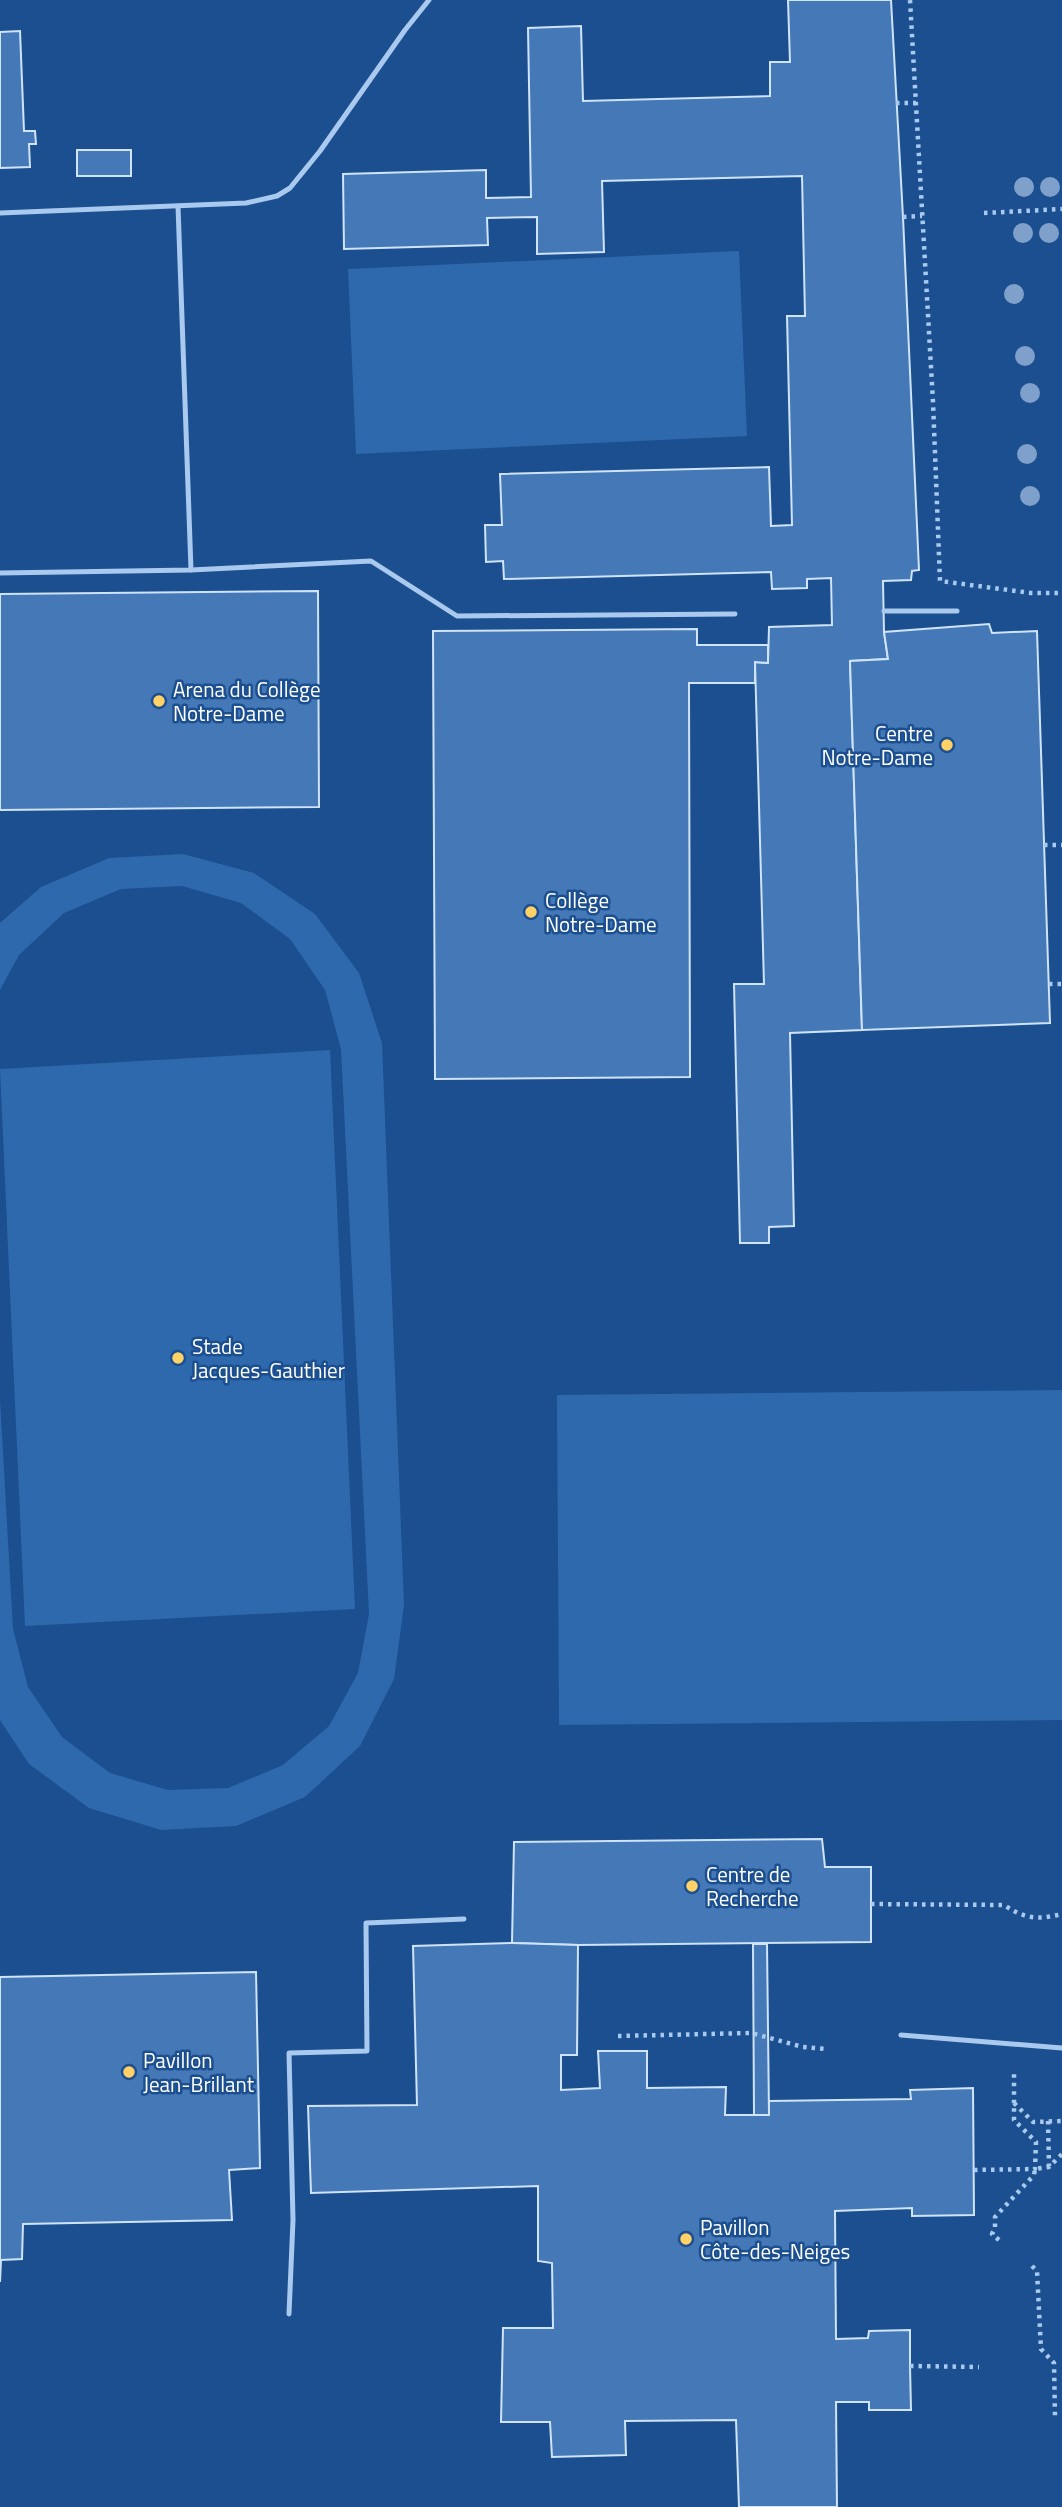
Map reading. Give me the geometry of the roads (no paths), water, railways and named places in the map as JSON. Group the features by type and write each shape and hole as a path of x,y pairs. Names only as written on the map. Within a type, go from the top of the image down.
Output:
{"lane":[{"path":"0,213 246,203 277,196 289,188 320,151 429,0"},
{"path":"178,206 191,570"},
{"path":"0,573 191,570 371,561 457,616 735,614"},
{"path":"884,611 957,611"},
{"path":"289,2314 293,2220 289,2053 367,2051 366,1923 464,1919"},
{"path":"901,2035 1062,2048"}],"place":[{"name":"Arena du Collège Notre-Dame","path":"159,701"},
{"name":"Centre Notre-Dame","path":"947,745"},
{"name":"Collège Notre-Dame","path":"531,912"},
{"name":"Stade Jacques-Gauthier","path":"178,1358"},
{"name":"Centre de Recherche","path":"692,1886"},
{"name":"Pavillon Jean-Brillant","path":"129,2072"},
{"name":"Pavillon Côte-des-Neiges","path":"686,2239"}]}
